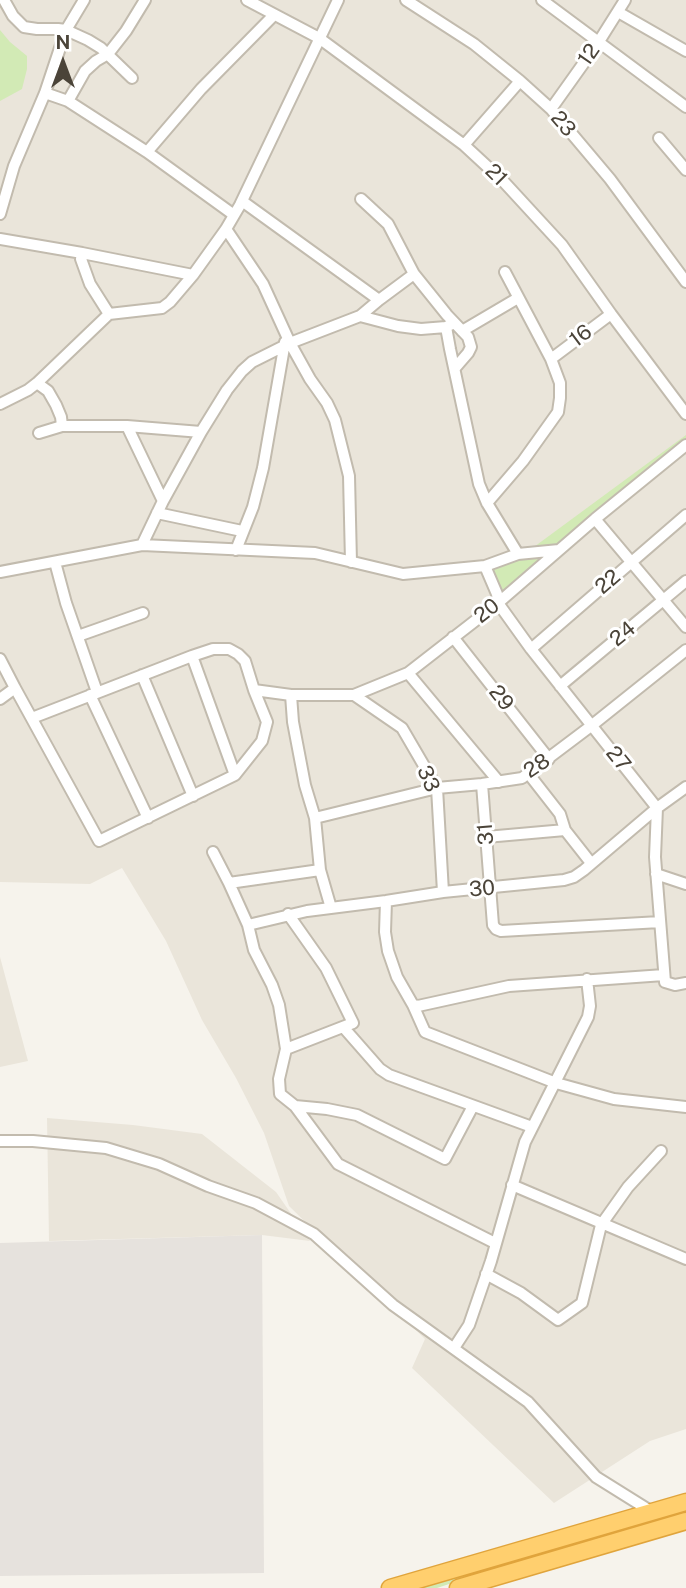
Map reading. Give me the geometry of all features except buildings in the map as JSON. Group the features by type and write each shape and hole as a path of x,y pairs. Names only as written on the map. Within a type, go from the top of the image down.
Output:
{"highway":[{"path":"390,1588 686,1502"},
{"path":"458,1588 686,1521"}],"street":[{"path":"4,0 19,24 29,29 66,30 88,40 108,54 132,78"},
{"path":"0,214 14,166 46,93 66,30 83,0"},
{"path":"68,101 85,71 108,54 145,0"},
{"name":"21","path":"247,0 319,38 464,145 562,245 686,414"},
{"path":"0,404 37,383 109,314 162,308 193,275 226,229 242,201 338,0"},
{"name":"23","path":"406,0 474,44 551,109 610,179 686,282"},
{"path":"542,0 686,107"},
{"name":"12","path":"551,109 625,0"},
{"path":"618,12 686,51"},
{"path":"146,152 201,89 274,15"},
{"path":"464,145 520,81"},
{"path":"46,93 68,101 146,152 234,215"},
{"path":"659,138 686,170"},
{"path":"360,199 388,224 414,274 454,327 468,337 471,347 455,368"},
{"path":"242,201 379,300"},
{"path":"226,229 263,284 286,341 327,403 335,420 349,476 351,562"},
{"path":"0,239 193,275"},
{"path":"82,253 81,259 90,285 109,314"},
{"path":"487,503 523,461 558,412 560,398 560,383 551,359 505,272"},
{"path":"142,545 201,432 242,371 286,341 360,316 414,274"},
{"path":"360,316 421,329 454,327 518,298"},
{"name":"16","path":"551,359 611,314"},
{"path":"454,327 450,349 479,484 487,503 518,554"},
{"path":"236,550 253,507 263,468 286,341"},
{"path":"37,383 48,391 57,405 62,426"},
{"path":"39,433 62,426 127,426 201,432"},
{"path":"127,426 163,501"},
{"name":"20","path":"254,690 291,695 354,695 408,673 498,603 686,445"},
{"path":"157,513 242,531"},
{"name":"22","path":"531,649 686,515"},
{"path":"595,519 686,627"},
{"path":"0,572 142,545 315,552 403,574 485,566 518,554 559,550"},
{"path":"55,562 94,694 148,818"},
{"name":"27","path":"485,566 498,603 656,808"},
{"name":"24","path":"560,686 686,581"},
{"path":"78,636 143,613"},
{"name":"29","path":"453,637 549,759"},
{"path":"0,659 15,688 99,841 235,775 262,741 267,722 245,661 229,649 213,649 192,656 32,718"},
{"name":"28","path":"315,818 437,788 522,778 686,650"},
{"path":"192,656 235,775"},
{"path":"408,673 499,782"},
{"path":"142,675 193,796"},
{"path":"0,699 15,688"},
{"path":"291,695 293,722 305,785 315,818 320,870 331,908"},
{"name":"33","path":"354,695 402,728 437,788 443,892"},
{"path":"528,773 560,814 565,830 591,863"},
{"name":"31","path":"482,784 489,888 493,925 496,929 501,931 660,922"},
{"name":"30","path":"248,925 288,914 574,877 656,808 686,787"},
{"path":"656,808 656,874 664,978"},
{"path":"486,837 565,830"},
{"path":"213,852 248,925 254,950 279,1005 286,1049 279,1079 280,1094 295,1106 338,1164 495,1243"},
{"path":"229,883 320,870"},
{"path":"656,874 686,884"},
{"path":"386,901 385,932 388,951 397,977 425,1032 556,1083 614,1100 686,1107"},
{"path":"286,1049 353,1023 326,968 288,914"},
{"path":"412,1005 418,1006 509,986 587,979 655,976 675,985 686,983"},
{"path":"454,1348 469,1325 520,1155 590,1013 587,979"},
{"path":"344,1027 388,1075 532,1127"},
{"path":"295,1106 357,1115 445,1159 474,1106"},
{"path":"0,1141 106,1148 159,1164 208,1186 256,1203 314,1234 393,1305 528,1402 596,1477 652,1511"},
{"path":"486,1275 521,1293 558,1320 582,1303 601,1225 628,1187 662,1151"},
{"path":"512,1185 686,1259"}],"shaded area":[{"path":"0,0 686,0 686,1429 650,1441 554,1503 412,1368 425,1339 289,1206 264,1133 202,1020 166,941 122,868 90,884 0,882"},
{"path":"0,957 28,1061 0,1067"},
{"path":"47,1118 202,1134 276,1192 310,1241 262,1235 49,1241"},
{"path":"262,1235 264,1573 0,1576 0,1243"}],"green space":[{"path":"0,30 27,56 27,69 22,89 0,101"},
{"path":"686,435 686,440 503,591 493,570 519,558"},
{"path":"686,1510 686,1514 633,1530 548,1553 546,1550"},
{"path":"524,1555 525,1559 437,1588 420,1588"}]}
